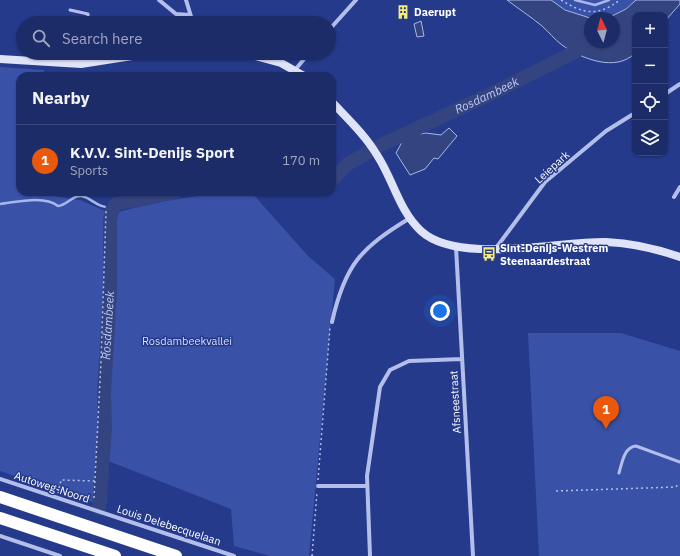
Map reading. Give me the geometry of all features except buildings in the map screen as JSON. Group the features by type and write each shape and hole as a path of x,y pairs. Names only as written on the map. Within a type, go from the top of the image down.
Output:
{"highway":[{"path":"0,497 176,556"},
{"path":"0,518 115,556"}],"street":[{"path":"159,0 176,14 190,15 186,0"},
{"path":"336,22 356,0"},
{"path":"0,60 68,63 105,60"},
{"path":"270,60 281,63 298,72"},
{"path":"295,70 303,60"},
{"path":"668,92 680,84"},
{"path":"336,106 364,136 378,156 410,218 421,232 434,239 456,246 496,248 606,242 640,246 680,257"},
{"name":"Leiepark","path":"496,248 545,182 606,131 632,115"},
{"path":"674,197 680,187"},
{"path":"332,322 342,285 354,262 368,247 410,218"},
{"name":"Afsneestraat","path":"456,246 473,556"},
{"path":"370,556 368,486 380,387 390,370 409,361 462,359"},
{"name":"Autoweg-Noord","path":"0,479 98,512"},
{"path":"318,486 368,486"},
{"name":"Louis Delebecquelaan","path":"98,512 234,556"},
{"path":"0,536 60,556"}],"lane":[{"path":"70,10 88,14 88,16"},
{"path":"619,473 627,450 631,446 636,446 680,462"}],"path":[{"path":"561,0 576,9 597,12 608,9 620,0"},
{"path":"94,498 103,322 106,211"},
{"path":"312,556 330,326 332,322"},
{"path":"58,493 61,480 95,482"},
{"path":"556,491 675,487 680,484"}],"green space":[{"path":"551,0 636,0 625,9 618,12 584,12 584,17"},
{"name":"Rosdambeekvallei","path":"0,67 44,70 44,72 16,72 16,196 53,196 80,200 112,214 181,198 198,196 255,196 308,256 335,279 309,556 270,556 234,546 231,509 108,461 107,504 92,502 0,471"},
{"path":"528,333 621,333 680,351 680,556 539,556"}],"shaded area":[{"path":"507,0 551,0 565,10 584,16 584,48 620,48 620,12 636,0 680,0 680,4 668,18 668,12 632,12 632,55 627,59 618,62 608,63 588,59 578,55 559,43 545,28"},
{"path":"421,21 424,36 417,37 414,24"},
{"path":"449,128 457,136 438,159 434,158 425,169 410,175 396,153 401,141 419,132 420,134 426,133 441,135"}],"waterway":[{"path":"575,0 595,5 609,0"},
{"name":"Rosdambeek","path":"379,146 493,93 575,52 584,44"},
{"name":"Rosdambeek","path":"408,133 411,137"},
{"name":"Rosdambeek","path":"336,176 349,163 367,153"},
{"path":"0,204 38,200 58,206 75,197 81,196 107,208 113,208"},
{"name":"Rosdambeek","path":"99,508 105,429 104,392 110,292 110,220 112,210 116,204 155,196"}],"place":[{"name":"Daerupt","path":"403,12"},
{"name":"Sint-Denijs-Westrem Steenaardestraat","path":"489,254"},
{"name":"K.V.V. Sint-Denijs Sport","path":"606,429"}]}
